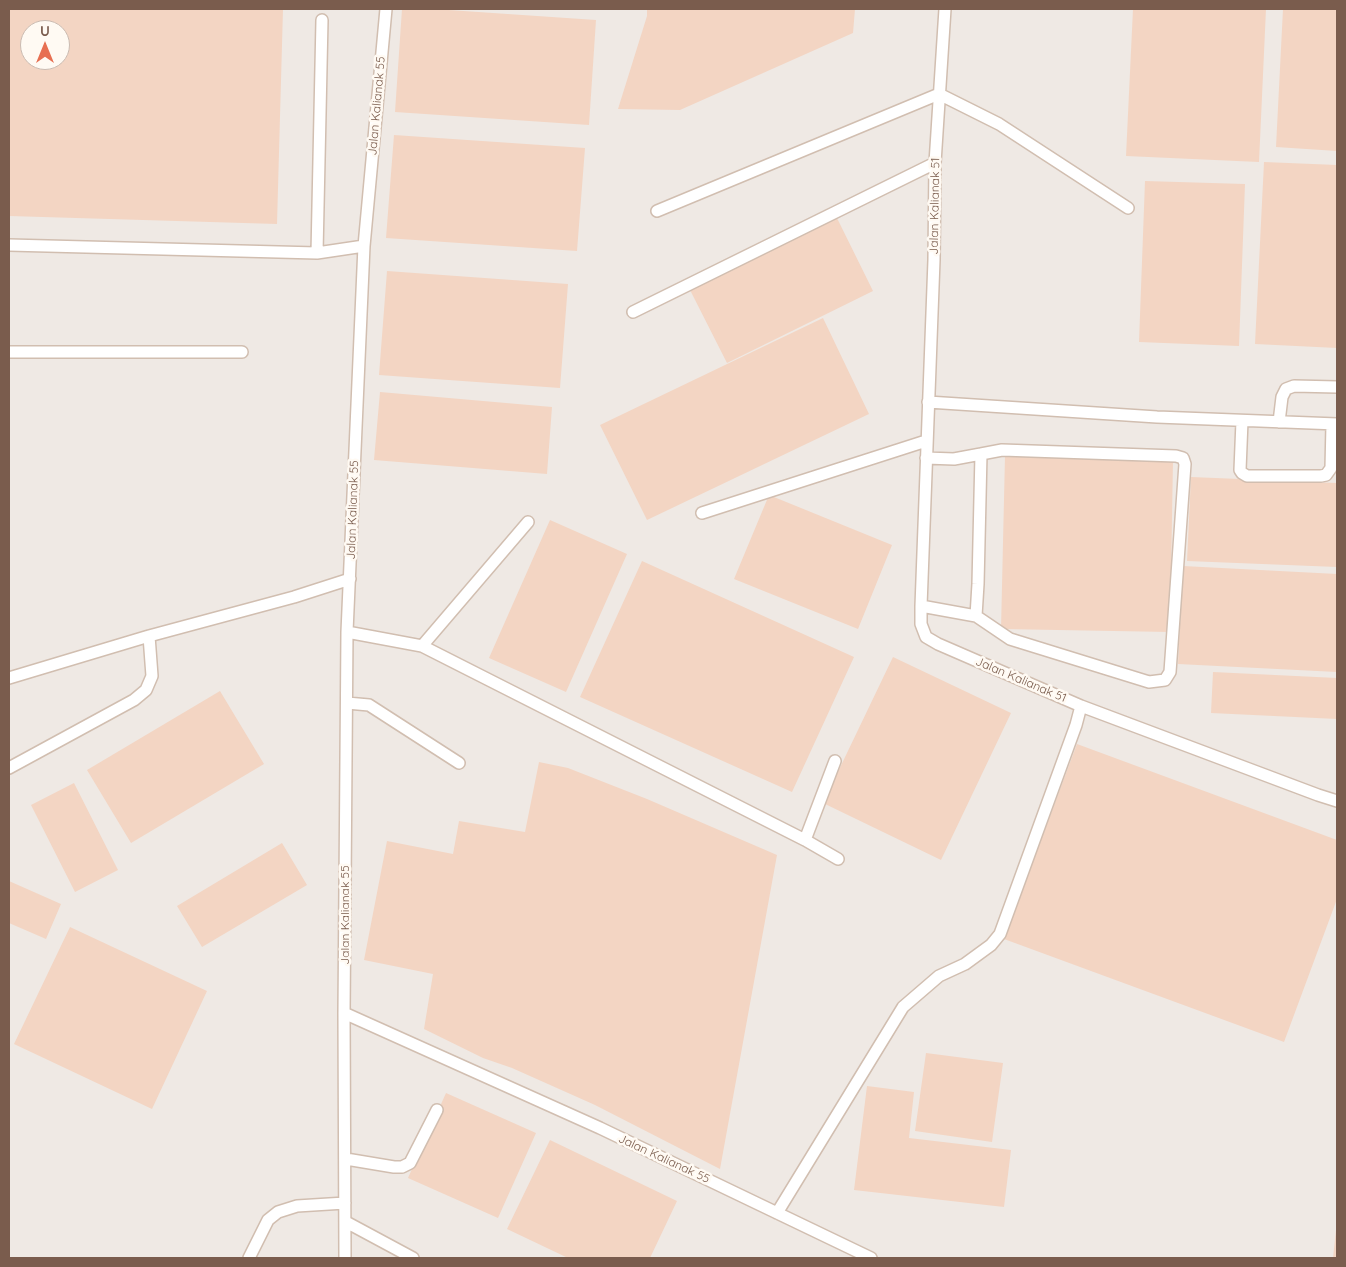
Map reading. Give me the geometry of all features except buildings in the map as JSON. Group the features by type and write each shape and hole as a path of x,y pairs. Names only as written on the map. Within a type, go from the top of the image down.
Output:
{"lane":[{"name":"Jalan Kalianak 55","path":"346,1258 344,1013 347,632 364,246 386,9"},
{"name":"Jalan Kalianak 51","path":"945,9 935,163 934,260 926,441 921,606 921,624 926,636 938,644 1081,706 1318,796 1337,801"},
{"path":"316,253 322,20"},
{"path":"656,211 939,94 999,124 1128,208"},
{"path":"633,312 935,163"},
{"path":"9,245 316,253 364,246"},
{"path":"9,352 242,352"},
{"path":"1278,422 1282,397 1286,389 1294,386 1337,387"},
{"path":"928,402 1157,418 1335,424 1331,468 1326,475 1321,476 1247,476 1240,470 1242,421"},
{"path":"702,514 926,441"},
{"path":"921,606 976,616 1010,640 1148,682 1165,680 1170,672 1185,464 1183,458 1176,456 1002,450 954,459 926,458"},
{"path":"976,616 982,454"},
{"path":"422,646 528,522"},
{"path":"9,678 150,636 294,597 350,579"},
{"path":"347,632 422,646 805,840 838,859"},
{"path":"9,768 134,700 146,690 152,676 150,636"},
{"path":"347,703 370,704 459,762"},
{"path":"777,1213 903,1007 939,976 965,964 992,945 1000,934 1076,725 1081,706"},
{"path":"805,840 835,761"},
{"name":"Jalan Kalianak 55","path":"344,1013 600,1128 871,1258"},
{"path":"346,1159 394,1167 410,1164 437,1110"},
{"path":"249,1258 268,1220 278,1212 297,1206 345,1203"},
{"path":"346,1222 413,1258"}],"shaded area":[{"path":"9,9 1337,9 1337,1258 9,1258"}]}
